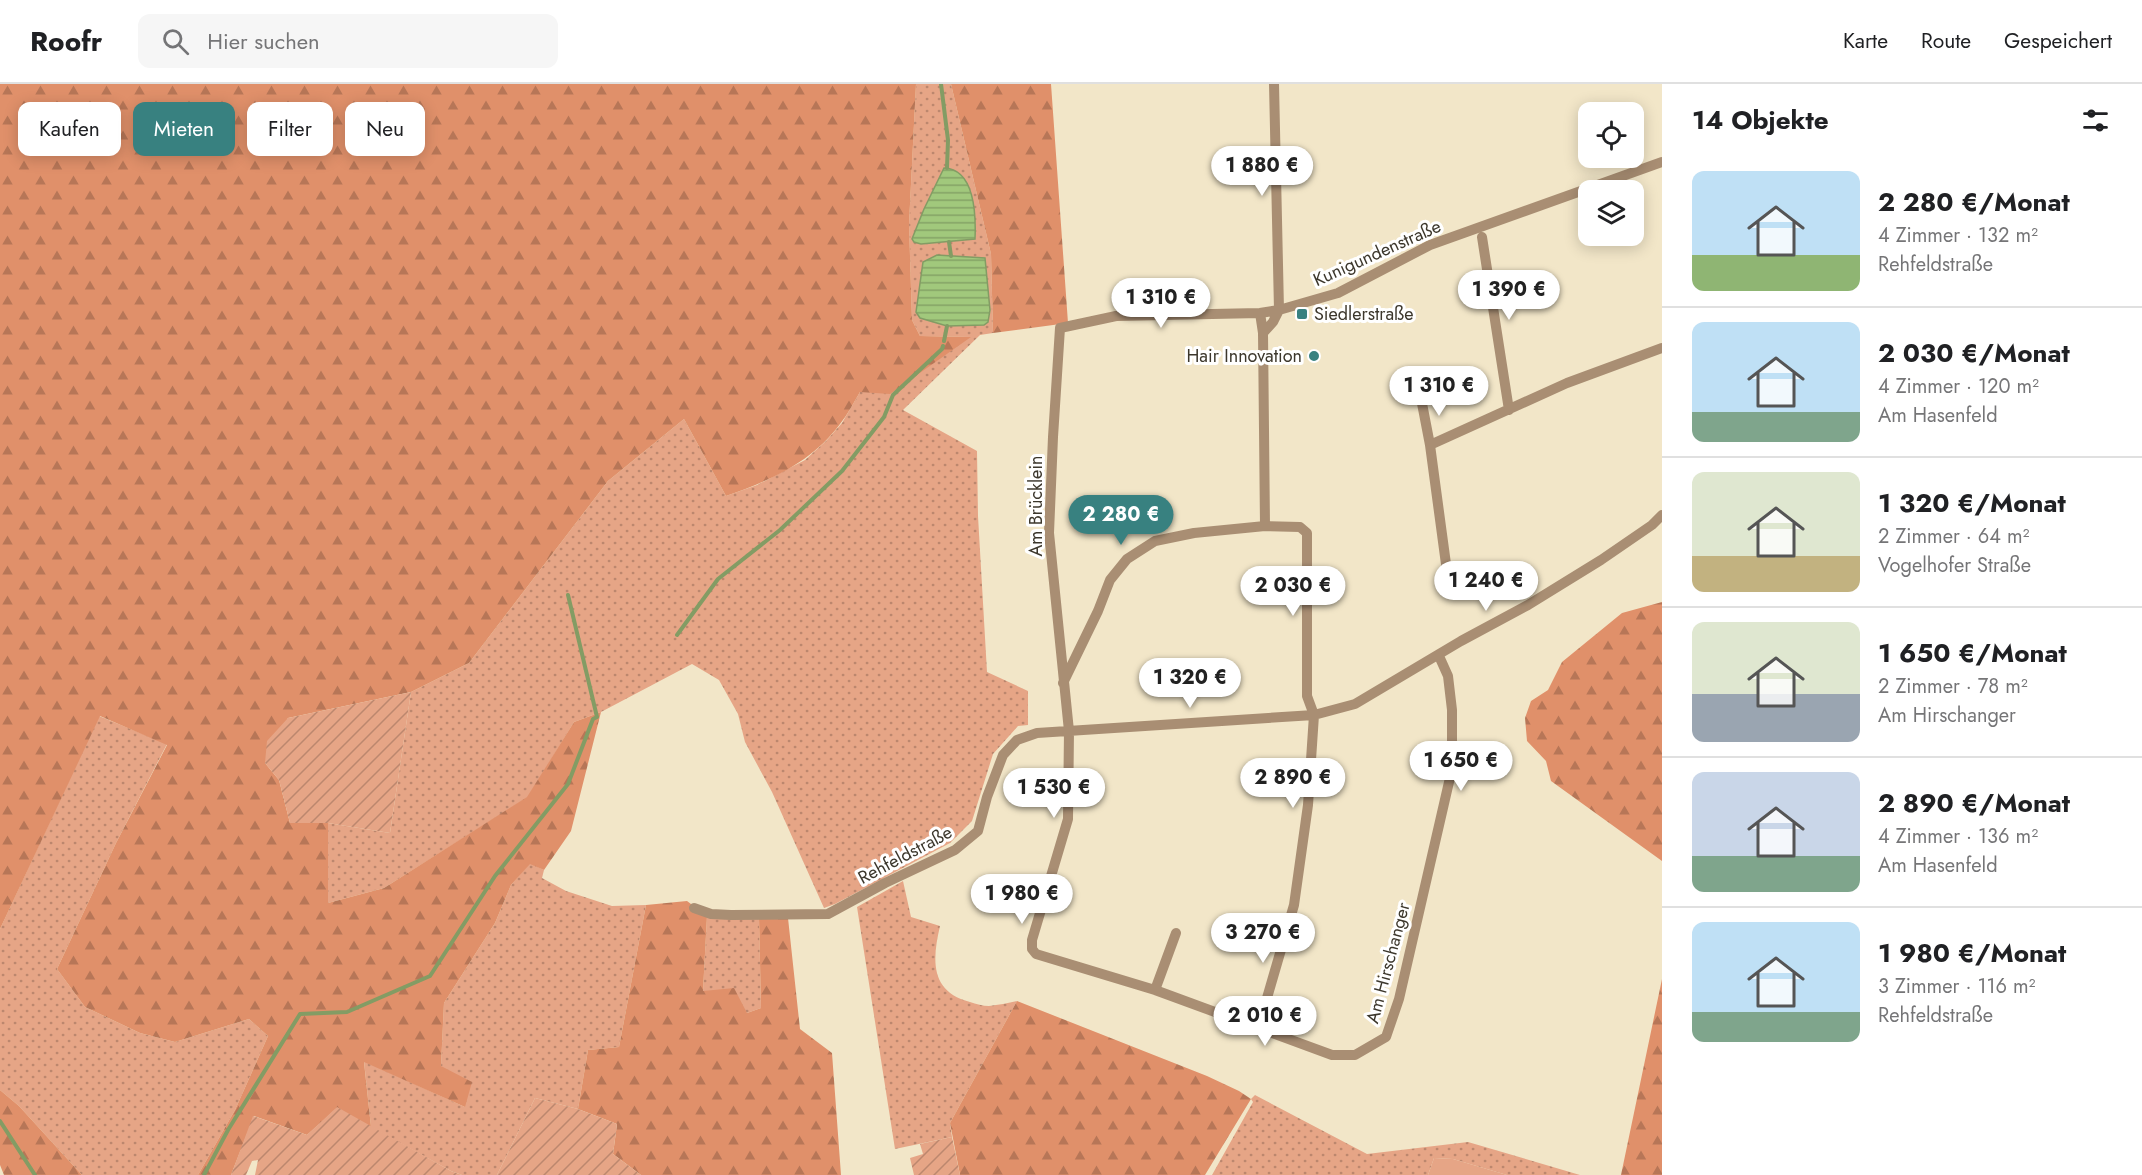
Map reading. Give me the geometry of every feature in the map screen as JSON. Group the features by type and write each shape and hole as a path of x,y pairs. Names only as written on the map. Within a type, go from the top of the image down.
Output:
{"street":[{"path":"1263,333 1273,322 1279,310 1274,84"},
{"name":"Kunigundenstraße","path":"1060,328 1116,316 1260,313 1279,310 1338,293 1430,245 1662,162"},
{"path":"1482,237 1509,410"},
{"path":"1260,313 1263,333 1265,526"},
{"name":"Am Brücklein","path":"1060,328 1049,533 1063,683"},
{"path":"1430,445 1567,383 1662,348"},
{"path":"1420,393 1430,445 1446,564"},
{"name":"Rehfeldstraße","path":"694,908 711,914 731,915 828,914 885,883 955,850 978,831 987,797 1003,755 1017,740 1037,733 1314,715 1355,704 1461,641 1528,605 1601,560 1652,525 1662,514"},
{"path":"1069,731 1063,683 1098,611 1110,580 1127,559 1155,541 1194,533 1265,526 1300,527 1307,533 1307,696 1314,715 1308,805 1294,905 1258,1029"},
{"name":"Am Hirschanger","path":"1069,731 1068,819 1032,940 1032,949 1036,954 1155,990 1332,1055 1355,1055 1386,1037 1399,999 1452,769 1452,710 1448,676 1439,656"},
{"path":"1155,990 1176,933"}],"shaded area":[{"path":"916,84 951,84 991,254 993,333 980,335 903,410 977,451 978,516 987,672 1028,691 1028,725 1018,726 993,754 972,821 950,843 824,908 772,792 745,742 738,714 719,680 692,664 601,712 574,722 528,797 384,888 328,903 328,823 390,833 411,692 469,663 608,481 684,419 726,496 757,485 805,460 842,423 860,392 970,337 920,336 912,320 909,224","holes":["944,168 975,238 935,243 924,209","937,255 985,259 990,310 988,322 984,325 947,326 940,324"]},
{"path":"944,168 954,170 968,185 974,206 975,239 921,244 914,242 912,239 924,209"},
{"path":"937,255 985,258 990,310 988,322 984,325 947,326 920,318 916,312 923,262"},
{"path":"411,692 390,833 328,823 290,823 279,780 265,763 267,741 288,718"},
{"path":"99,716 167,744 116,843 57,969 85,1007 140,1033 175,1042 249,1019 268,1036 235,1110 198,1175 82,1175 19,1106 0,1090 0,929"},
{"path":"530,863 544,870 542,878 566,891 612,906 646,905 619,1047 588,1050 578,1109 535,1098 497,1175 462,1175 371,1127 364,1061 465,1107 441,1066 444,1003 495,923 511,885"},
{"path":"903,881 911,917 940,926 935,962 941,983 947,991 957,997 984,1006 1017,1001 950,1123 952,1137 895,1149 857,907"},
{"path":"707,916 759,918 761,1008 747,1013 703,991"},
{"path":"1255,1095 1367,1154 1468,1142 1580,1175 1507,1175 1453,1159 1434,1158 1428,1175 1212,1175"},
{"path":"535,1098 578,1109 617,1124 613,1154 641,1175 497,1175"},
{"path":"337,1107 462,1175 255,1175 258,1160 252,1161 246,1175 231,1175 253,1116 307,1135"},
{"path":"952,1137 960,1175 914,1175 910,1158 923,1154 920,1144"},
{"path":"1434,1158 1453,1159 1507,1175 1428,1175"}],"green space":[{"path":"0,84 916,84 909,224 912,320 920,336 971,337 890,394 860,392 829,438 803,460 789,469 726,496 684,419 608,481 469,663 411,692 288,718 265,763 279,780 290,823 328,823 328,903 384,888 527,797 574,722 601,712 571,831 544,870 530,864 511,885 495,923 444,1003 441,1066 472,1082 465,1107 364,1062 371,1127 337,1108 307,1135 254,1116 231,1175 198,1175 235,1110 268,1036 249,1019 175,1042 140,1033 85,1007 57,969 116,843 167,745 100,716 0,929"},
{"path":"951,84 1051,84 1068,323 993,333 991,254"},
{"path":"1662,602 1662,861 1551,781 1546,761 1527,741 1525,718 1531,701 1548,690 1562,662 1622,613"},
{"path":"687,901 707,916 703,991 734,988 747,1013 761,1008 759,918 788,918 800,1029 832,1053 841,1175 641,1175 613,1154 617,1124 578,1109 588,1050 619,1047 646,905"},
{"path":"1662,979 1662,1175 1621,1175"},
{"path":"1017,1001 1207,1076 1251,1099 1205,1175 960,1175 950,1123"},
{"path":"0,1090 19,1106 82,1175 4,1175 0,1165"}],"waterway":[{"path":"941,84 948,140 947,168"},
{"path":"949,242 951,256"},
{"path":"944,341 947,326"},
{"path":"677,635 718,579 780,530 842,471 884,417 893,395 943,346"},
{"path":"204,1175 228,1130 300,1014 347,1012 430,976 495,876 568,784 593,719 597,717 568,595"},
{"path":"0,1121 35,1175"}],"place":[{"name":"Siedlerstraße","path":"1302,314"},
{"name":"Hair Innovation","path":"1314,356"}]}
